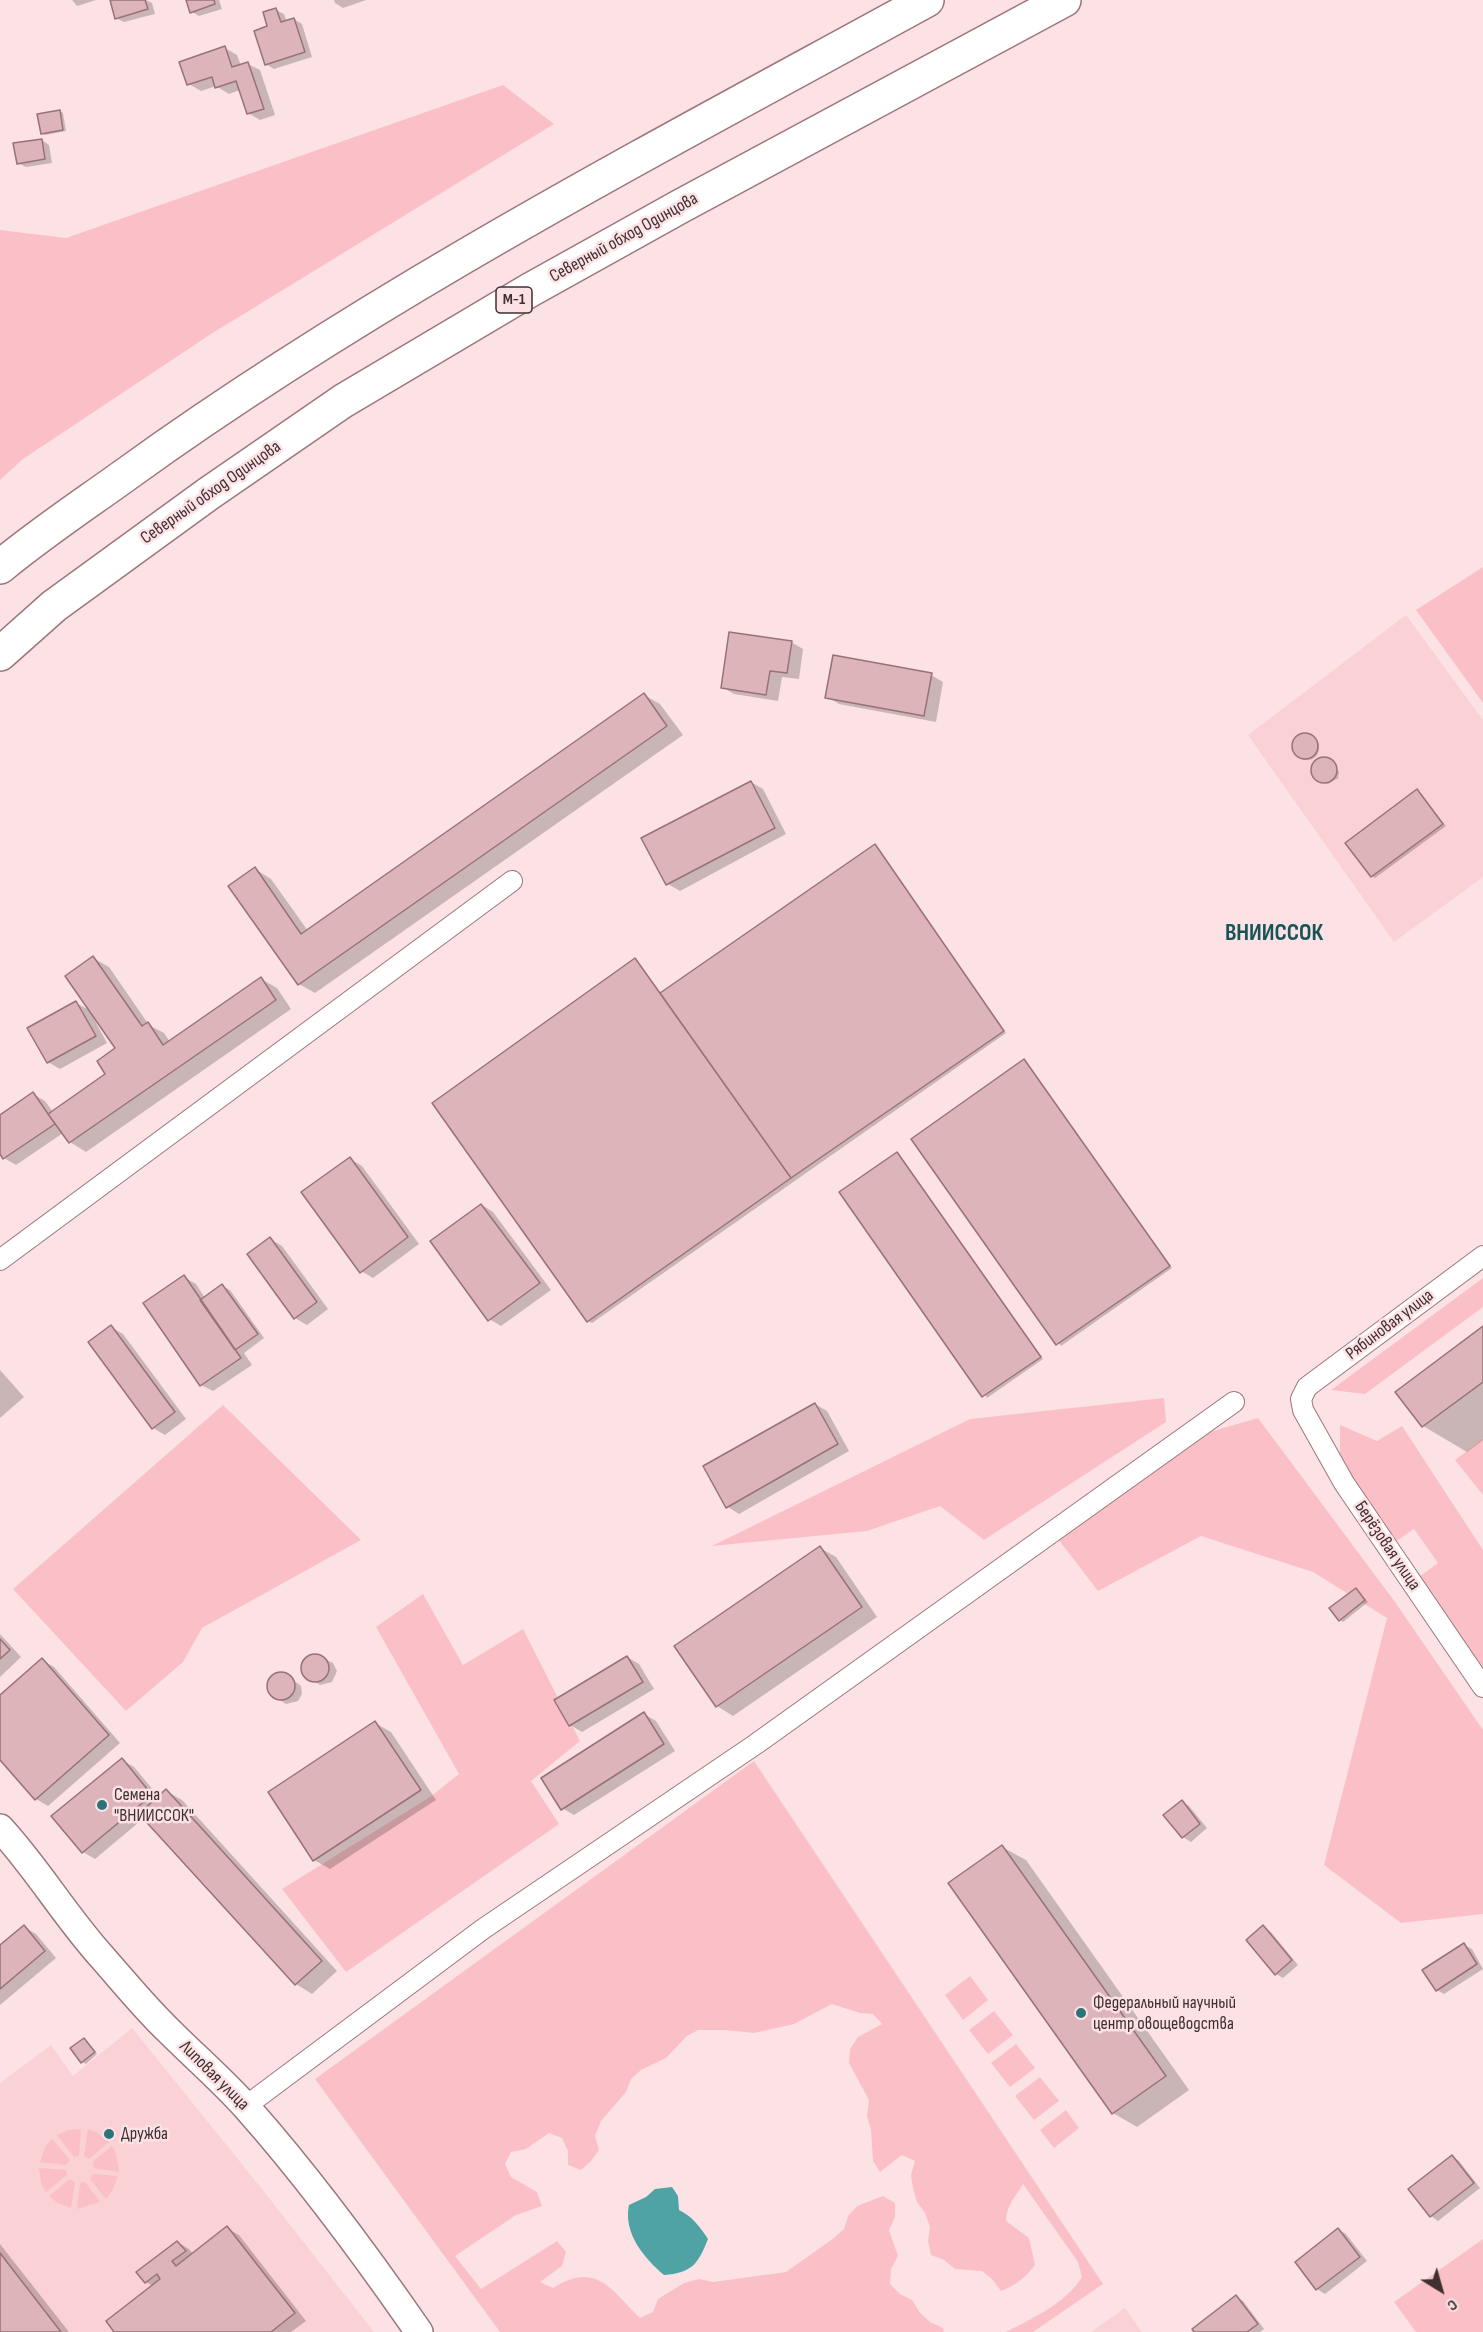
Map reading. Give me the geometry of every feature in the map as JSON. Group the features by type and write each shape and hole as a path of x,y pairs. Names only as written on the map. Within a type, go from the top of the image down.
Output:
{"highway":[{"path":"0,567 176,438 306,351 497,237 927,0"},
{"name":"Северный обход Одинцова","path":"0,654 54,606 208,494 343,401 530,290 671,211 1064,0"}],"street":[{"path":"0,1260 512,881"},
{"name":"Рябиновая улица","path":"1301,1399 1307,1387 1483,1256"},
{"name":"Берёзовая улица","path":"1301,1399 1303,1410 1344,1483 1483,1687"},
{"path":"246,2106 483,1929 756,1744 1233,1402"},
{"name":"Липовая улица","path":"0,1828 22,1852 77,1928 101,1956 167,2029 246,2106 310,2181 362,2249 419,2332"}],"shaded area":[{"path":"503,85 554,124 211,334 23,459 0,480 0,230 66,238"},
{"path":"1483,567 1483,703 1416,610"},
{"path":"1406,615 1483,720 1483,877 1394,942 1248,735"},
{"path":"1483,1278 1483,1307 1365,1394 1331,1390"},
{"path":"1164,1398 1166,1422 984,1540 940,1506 867,1531 712,1546 970,1419"},
{"path":"223,1405 361,1540 202,1628 183,1662 126,1711 13,1589"},
{"path":"1258,1418 1395,1602 1483,1730 1483,1914 1401,1923 1324,1865 1387,1618 1313,1572 1201,1536 1098,1591 1058,1539 1206,1433"},
{"path":"1340,1425 1377,1441 1402,1426 1483,1550 1483,1671 1419,1577 1438,1563 1414,1529 1395,1542 1340,1458"},
{"path":"1483,1439 1483,1495 1455,1460"},
{"path":"423,1594 463,1665 523,1629 580,1741 531,1781 559,1824 346,1972 282,1889 430,1797 459,1774 376,1627"},
{"path":"754,1761 1103,2284 1033,2332 1006,2332 1048,2309 1067,2295 1082,2277 1078,2262 1023,2184 1010,2206 1006,2221 1029,2238 1035,2265 1020,2281 1001,2291 982,2271 955,2269 944,2260 931,2255 928,2241 930,2227 925,2213 917,2202 913,2188 911,2175 915,2161 902,2155 880,2172 873,2161 871,2130 867,2116 869,2100 849,2063 850,2049 858,2037 882,2024 873,2014 860,2013 832,2004 794,2024 754,2033 698,2030 687,2036 666,2058 641,2070 631,2079 626,2092 601,2121 595,2136 599,2150 581,2170 568,2165 568,2151 562,2138 549,2133 526,2149 511,2152 505,2164 511,2177 537,2192 542,2206 516,2215 455,2256 481,2289 557,2241 566,2252 562,2266 540,2282 553,2288 568,2280 581,2277 592,2278 612,2289 640,2318 653,2312 658,2299 684,2283 699,2279 713,2282 786,2272 844,2229 848,2216 857,2206 883,2196 895,2203 895,2217 889,2230 898,2256 891,2269 890,2284 900,2294 912,2300 920,2313 930,2322 943,2328 944,2332 500,2332 315,2079"},
{"path":"970,1976 988,2000 963,2020 945,1995"},
{"path":"994,2011 1013,2035 988,2054 969,2030"},
{"name":"Дружба","path":"132,2028 374,2332 0,2332 0,2083 51,2045 73,2076"},
{"path":"1016,2044 1035,2068 1010,2087 991,2063"},
{"path":"1040,2077 1059,2101 1034,2120 1015,2096"},
{"path":"1066,2110 1079,2128 1054,2148 1040,2130"},
{"path":"81,2129 79,2156 74,2157 57,2135 68,2130"},
{"path":"88,2129 109,2142 89,2159 84,2156"},
{"path":"52,2139 70,2160 66,2165 40,2162 45,2147"},
{"path":"112,2146 116,2153 119,2172 94,2168 92,2162"},
{"path":"39,2168 66,2170 67,2175 46,2192 41,2183"},
{"path":"93,2174 118,2176 106,2199 90,2179"},
{"path":"70,2179 75,2182 71,2208 58,2203 49,2196"},
{"path":"85,2182 100,2202 77,2209 80,2183"},
{"path":"1483,2239 1483,2332 1416,2332 1394,2302"},
{"path":"1125,2308 1142,2332 1091,2332"}],"water":[{"path":"672,2187 678,2196 679,2210 699,2226 708,2239 693,2266 681,2272 664,2275 649,2261 637,2244 632,2235 628,2215 629,2205 646,2197 655,2189"}],"building":[{"path":"110,0 145,0 148,9 115,19"},
{"path":"186,0 214,0 215,4 190,13"},
{"path":"276,8 281,22 294,18 305,52 265,65 254,31 267,26 263,12"},
{"path":"225,46 232,67 248,62 264,109 247,114 236,81 215,88 212,77 187,85 179,62"},
{"path":"60,110 63,130 41,134 37,114"},
{"path":"42,139 45,159 17,164 13,143"},
{"path":"729,632 792,641 787,673 770,671 766,695 721,688"},
{"path":"833,655 932,673 924,716 825,698"},
{"path":"644,693 667,726 298,985 228,886 255,867 301,934"},
{"path":"1305,733 1314,737 1318,746 1314,755 1305,759 1296,755 1292,746 1296,737"},
{"path":"1324,757 1333,761 1337,770 1333,779 1324,783 1315,779 1311,770 1315,761"},
{"path":"751,781 775,828 666,885 641,838"},
{"path":"1417,789 1443,824 1371,877 1345,843"},
{"path":"875,844 1004,1031 791,1178 660,993"},
{"path":"93,956 142,1026 148,1022 163,1045 261,977 276,1000 69,1143 48,1114 105,1074 97,1061 115,1048 65,976"},
{"path":"635,958 791,1178 587,1322 432,1103"},
{"path":"76,1001 96,1036 47,1063 27,1028"},
{"path":"1024,1059 1170,1266 1056,1345 911,1139"},
{"path":"33,1092 55,1124 3,1159 0,1154 0,1115"},
{"path":"897,1152 1041,1357 982,1397 839,1192"},
{"path":"350,1157 408,1237 360,1273 301,1192"},
{"path":"481,1204 540,1283 488,1321 430,1241"},
{"path":"270,1237 317,1302 294,1319 247,1254"},
{"path":"184,1275 241,1358 200,1386 143,1303"},
{"path":"222,1284 258,1334 235,1350 200,1300"},
{"path":"111,1325 175,1412 152,1429 88,1342"},
{"path":"1483,1326 1483,1382 1422,1427 1395,1392"},
{"path":"815,1403 838,1444 726,1508 703,1466"},
{"path":"820,1546 862,1607 716,1707 674,1646"},
{"path":"1356,1588 1365,1600 1339,1621 1329,1608"},
{"path":"0,1639 10,1650 0,1659"},
{"path":"315,1654 325,1658 329,1668 325,1678 315,1682 305,1678 301,1668 305,1658"},
{"path":"627,1656 643,1682 569,1726 554,1700"},
{"path":"42,1658 109,1735 35,1800 0,1760 0,1695"},
{"path":"281,1672 291,1676 295,1686 291,1696 281,1700 271,1696 267,1686 271,1676"},
{"path":"644,1712 664,1744 561,1810 541,1778"},
{"path":"375,1721 421,1790 313,1861 268,1792"},
{"name":"Семена \"ВНИИССОК\"","path":"122,1758 152,1795 82,1853 51,1816"},
{"path":"166,1789 322,1961 295,1985 139,1814"},
{"path":"1182,1800 1200,1824 1182,1838 1163,1815"},
{"name":"Федеральный научный центр овощеводства","path":"1002,1845 1166,2076 1112,2114 948,1883"},
{"path":"24,1925 45,1951 0,1989 0,1945"},
{"path":"1263,1925 1292,1960 1275,1975 1246,1940"},
{"path":"1464,1943 1477,1964 1436,1991 1422,1970"},
{"path":"84,2038 95,2052 81,2063 70,2048"},
{"path":"1452,2155 1474,2183 1430,2217 1408,2189"},
{"path":"227,2226 295,2313 271,2332 114,2332 106,2321 160,2279 157,2274 145,2283 136,2272 177,2241 186,2251 172,2261 176,2266"},
{"path":"1338,2228 1360,2257 1316,2290 1295,2262"},
{"path":"0,2253 61,2332 0,2332"},
{"path":"1236,2295 1258,2324 1247,2332 1194,2332 1192,2329"}],"place":[{"name":"Семена \"ВНИИССОК\"","path":"102,1805"},
{"name":"Федеральный научный центр овощеводства","path":"1081,2013"},
{"name":"Дружба","path":"109,2134"}],"district":[{"name":"ВНИИССОК","path":"1274,934"}]}
